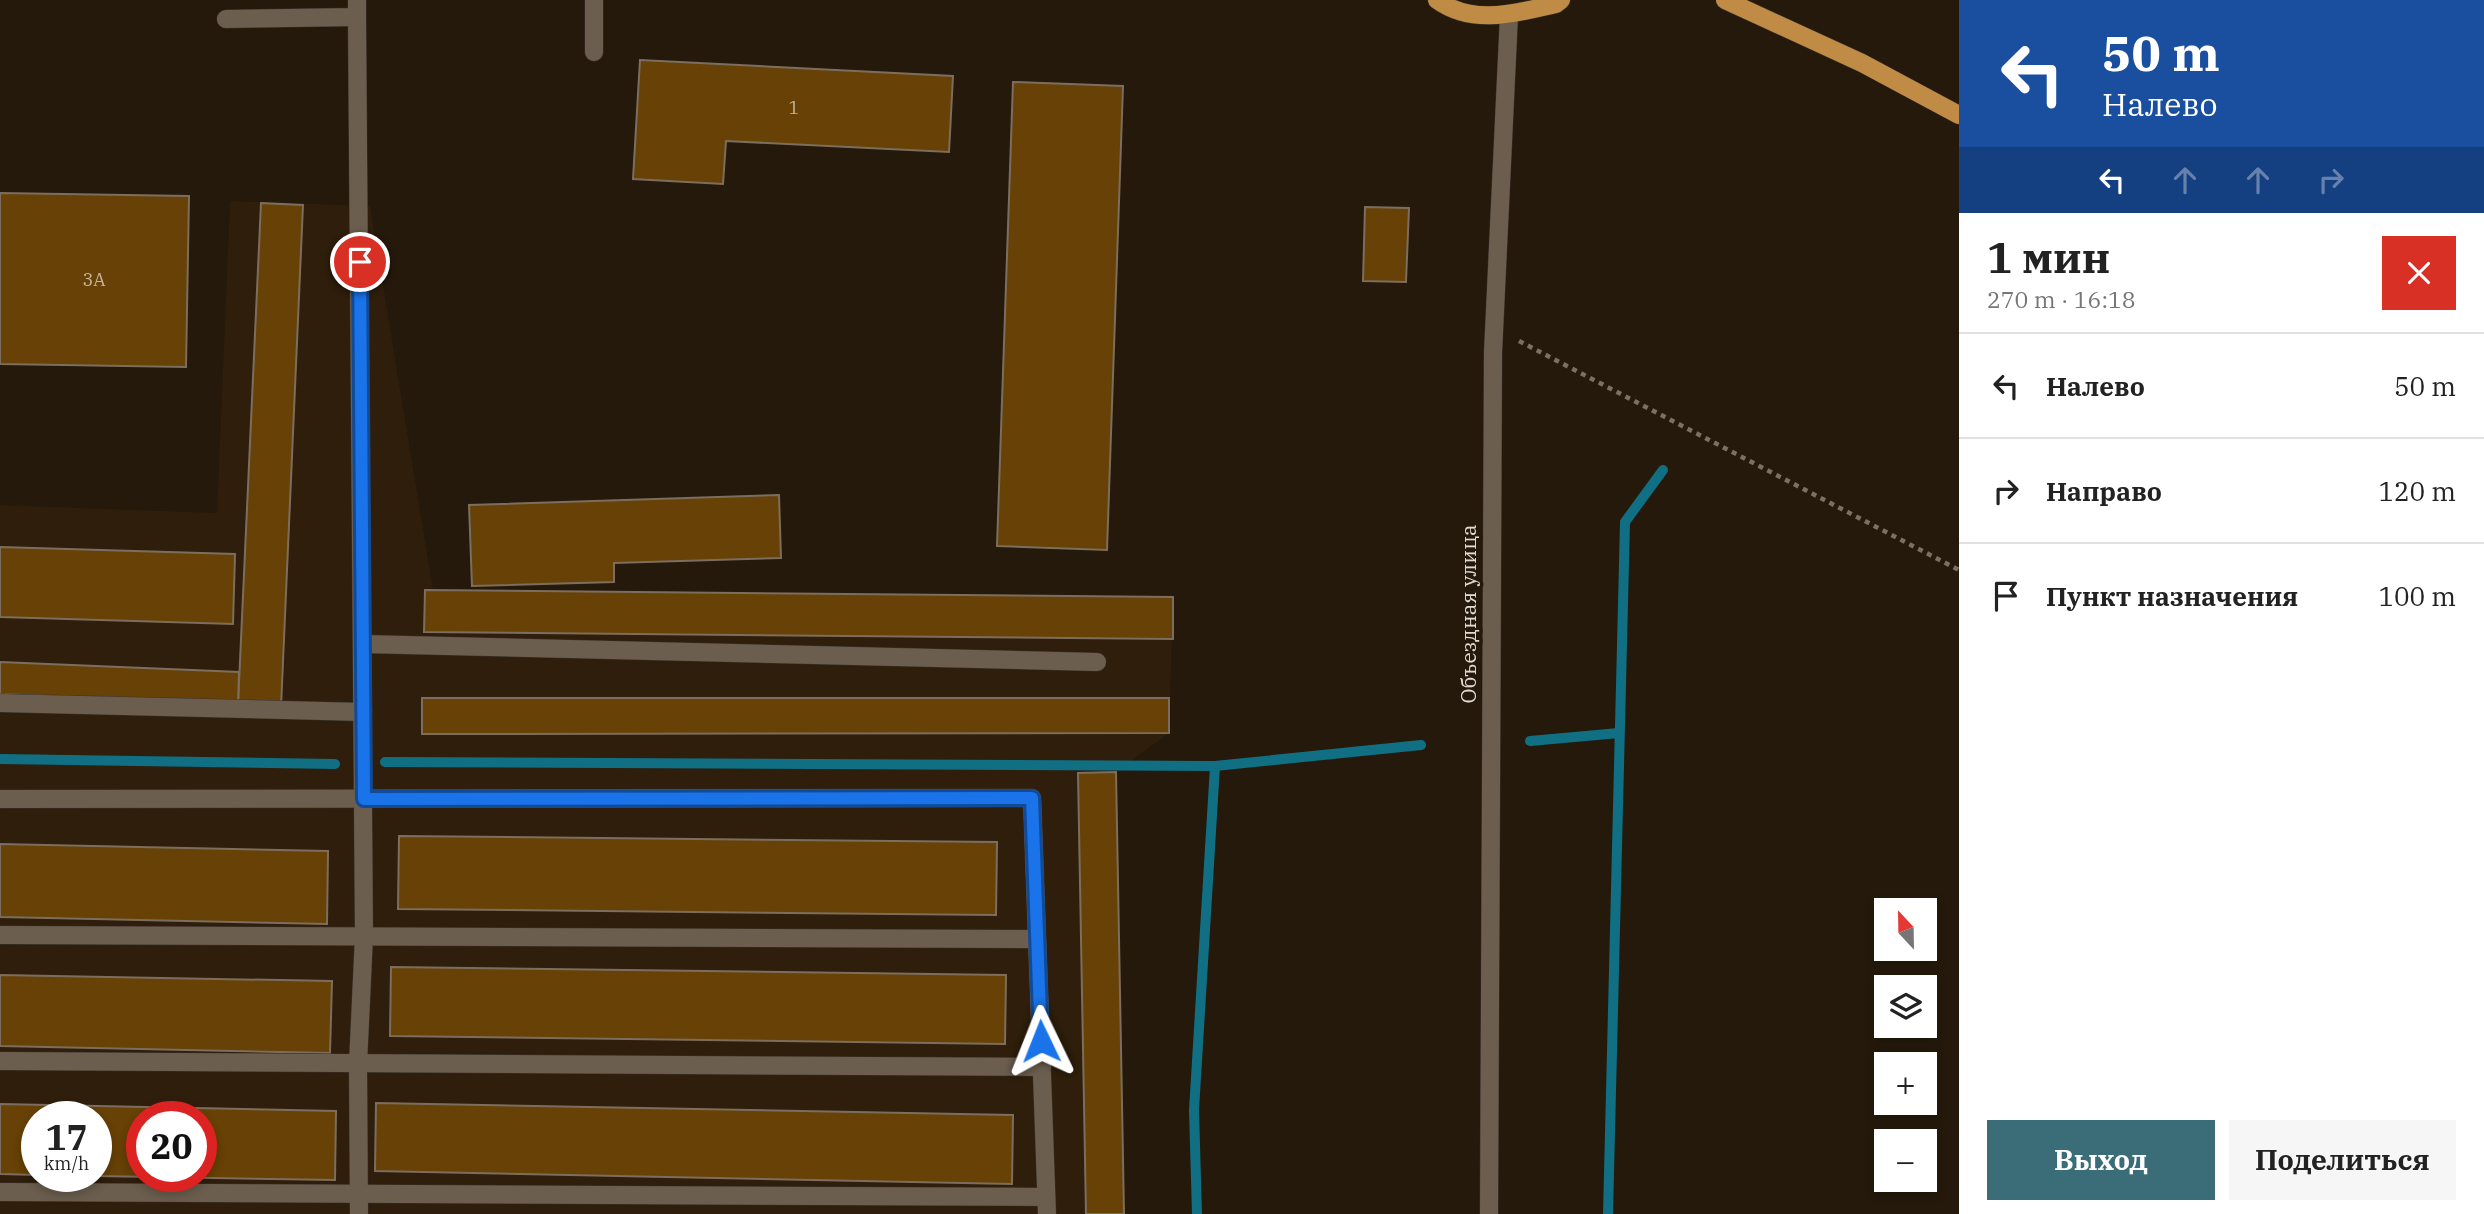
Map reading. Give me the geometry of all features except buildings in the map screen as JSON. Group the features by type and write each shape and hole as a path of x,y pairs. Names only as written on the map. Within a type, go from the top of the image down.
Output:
{"main road":[{"path":"594,0 594,52"},
{"path":"1437,0 1478,16 1509,15 1556,4 1561,0"},
{"path":"1725,0 1862,63 1959,115"},
{"path":"226,19 357,8 364,799 364,936 358,1064 359,1214"},
{"name":"Объездная улица","path":"1489,1214 1494,328 1509,15"},
{"path":"363,644 1097,662"},
{"path":"0,704 363,712"},
{"path":"0,799 1032,798 1046,1206 0,1192"},
{"path":"0,935 1037,939"},
{"path":"0,1061 1042,1067"}],"path":[{"path":"1494,328 1959,570"}],"shaded area":[{"path":"230,201 370,206 433,590 1173,597 1169,733 1116,772 1124,1214 0,1214 0,505 217,513"}],"waterway":[{"path":"1608,1214 1625,522 1663,470"},
{"path":"1530,741 1619,733"},
{"path":"385,762 1215,766 1421,745"},
{"path":"0,759 335,764"},
{"path":"1197,1214 1194,1110 1215,766"}],"route":[{"path":"360,262 364,799 1032,798 1041,1041"}]}
